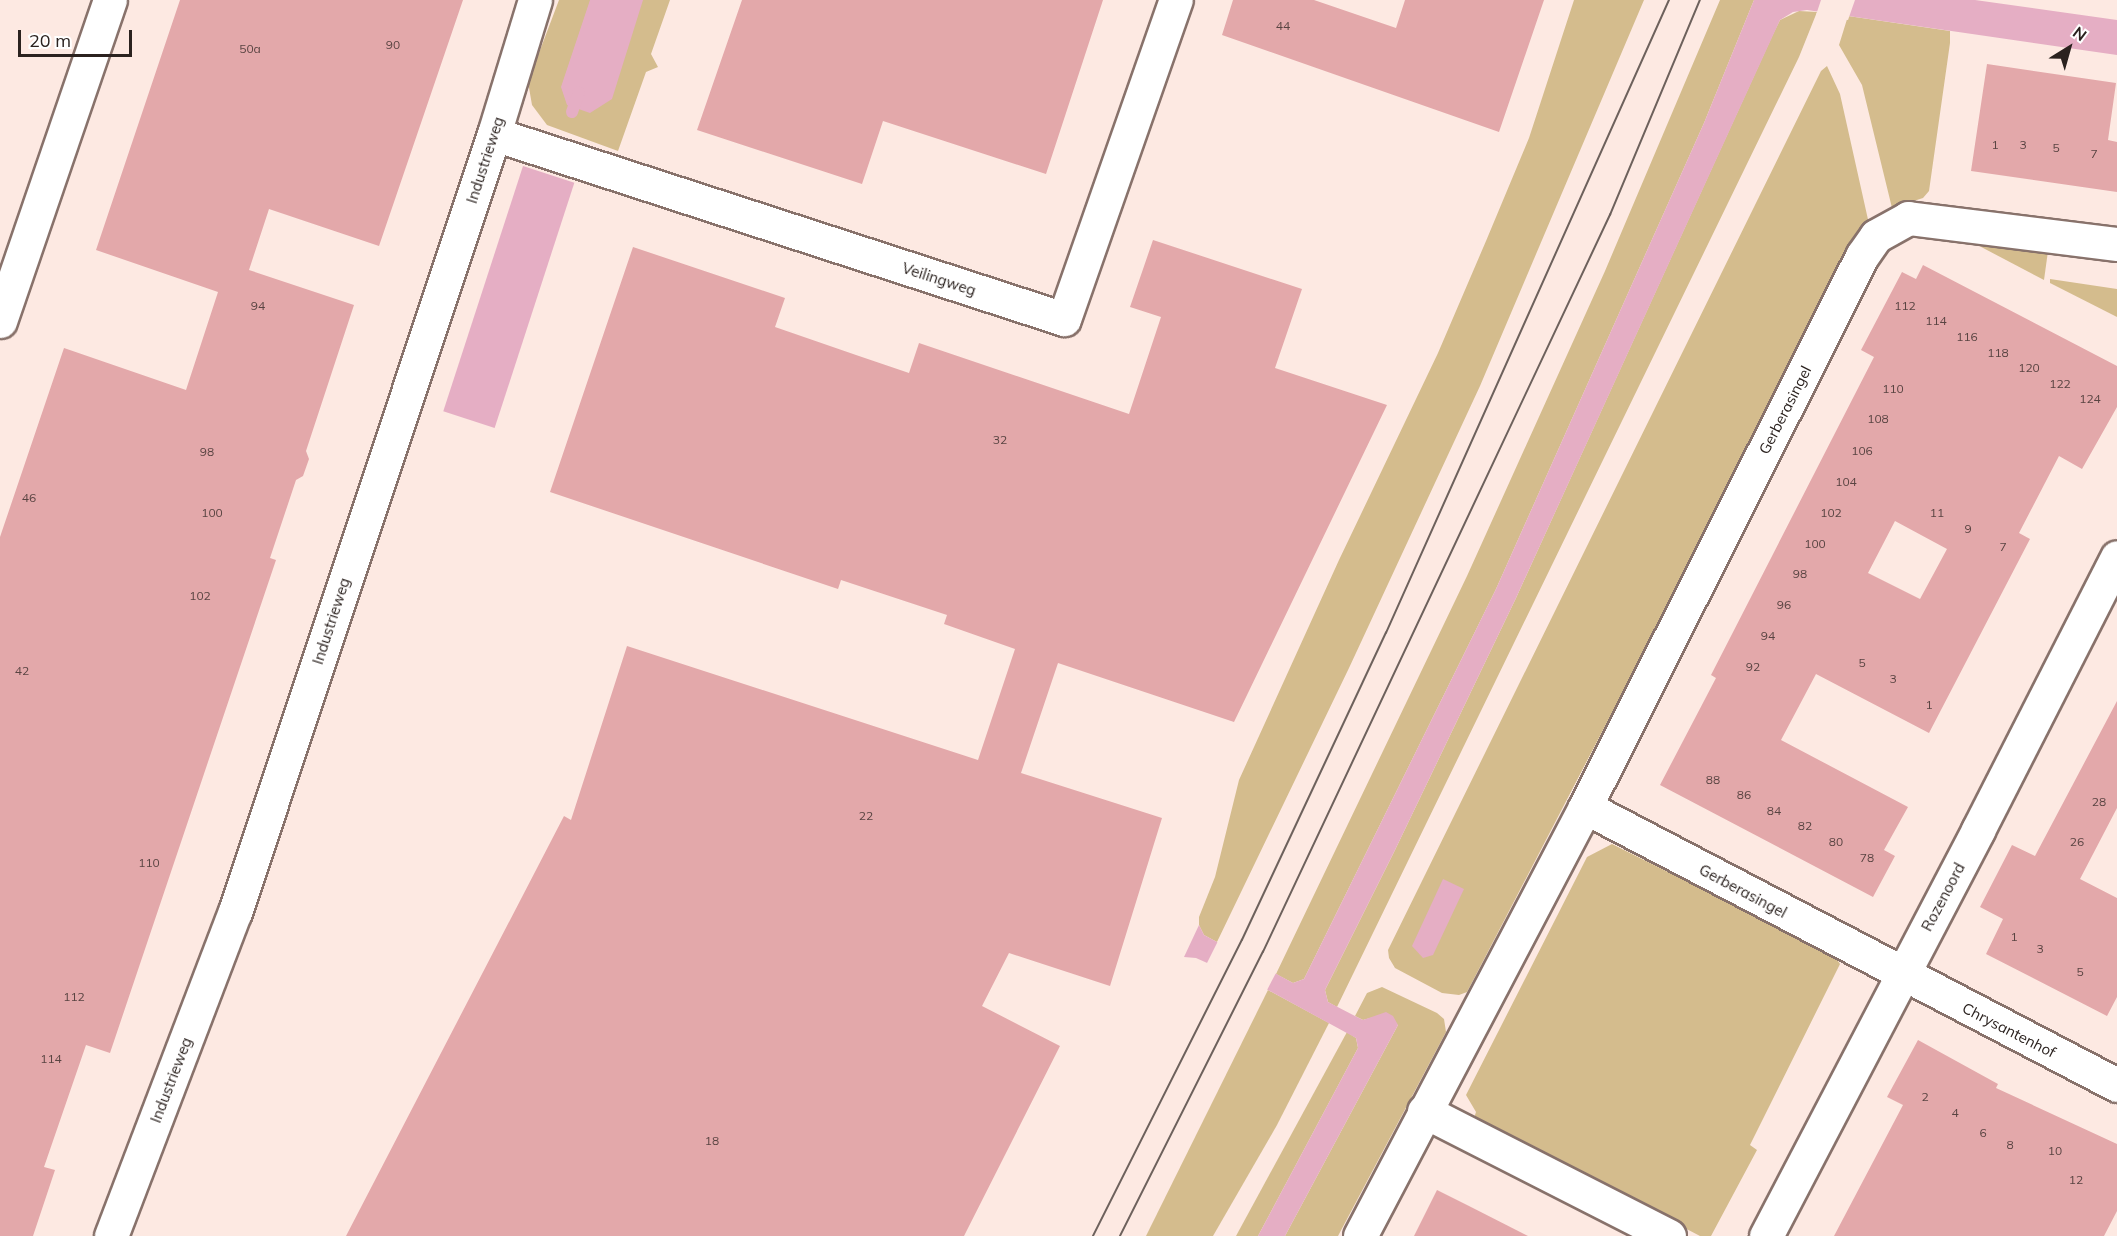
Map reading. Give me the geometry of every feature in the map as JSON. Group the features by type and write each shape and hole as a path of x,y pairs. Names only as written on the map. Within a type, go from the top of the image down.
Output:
{"street":[{"path":"0,321 110,0"},
{"name":"Industrieweg","path":"111,1236 235,912 494,134 535,0"},
{"name":"Veilingweg","path":"494,134 1064,319 1176,0"},
{"name":"Gerberasingel","path":"1360,1236 1585,807 1857,267 1876,236 1908,218 2117,244"},
{"name":"Rozenoord","path":"1766,1236 1978,830 2117,557"},
{"name":"Gerberasingel","path":"1585,807 1901,975"},
{"name":"Chrysantenhof","path":"1901,975 2117,1085"},
{"path":"1424,1111 1669,1236"}],"shaded area":[{"path":"559,0 670,0 651,54 658,67 646,72 618,151 547,125 532,105 528,82"},
{"path":"590,0 643,0 612,99 590,113 567,105 561,87"},
{"path":"1574,0 1644,0 1480,386 1349,668 1217,942 1204,935 1199,925 1199,917 1215,877 1239,780 1339,560 1438,353 1529,138"},
{"path":"1720,0 1754,0 1704,123 1496,589 1304,979 1293,983 1276,974 1467,576 1605,271"},
{"path":"1754,0 1975,0 2117,20 2117,55 1807,10 1793,12 1780,20 1516,598 1325,990 1328,1002 1363,1020 1386,1012 1393,1016 1398,1025 1285,1236 1258,1236 1358,1048 1356,1038 1268,990 1196,958 1184,957 1199,925 1204,935 1293,983 1304,979 1496,589 1704,123"},
{"path":"1799,11 1817,12 1799,57 1337,1007 1328,1002 1325,990 1516,598 1774,32 1780,20"},
{"path":"1848,16 1950,31 1929,191 1923,198 1892,208 1862,85 1839,45"},
{"path":"1827,66 1840,94 1869,224 1726,493 1467,992 1459,995 1442,993 1395,968 1389,958 1388,950 1821,71"},
{"path":"523,166 574,183 495,428 443,411"},
{"path":"1966,239 2048,251 2044,280"},
{"path":"2050,279 2117,289 2117,317 2050,283"},
{"path":"1612,844 1834,955 1840,964 1750,1145 1757,1150 1711,1236 1700,1236 1474,1118 1476,1112 1466,1095 1587,857"},
{"path":"1443,879 1464,889 1433,955 1423,958 1412,946"},
{"path":"1382,987 1437,1013 1444,1019 1446,1032 1338,1236 1285,1236 1398,1025 1374,1017 1363,1020 1355,1016 1367,993"},
{"path":"1268,990 1329,1023 1277,1125 1213,1236 1146,1236"},
{"path":"1347,1032 1356,1038 1358,1048 1258,1236 1236,1236"}],"pier":[{"path":"1821,0 1855,0 1848,20 1816,15"},
{"path":"1219,939 1277,971 1266,992 1206,965"}],"building":[{"path":"180,0 463,0 379,246 269,209 249,270 354,305 306,451 309,459 303,476 296,480 270,558 276,560 110,1053 86,1045 44,1167 55,1170 33,1236 0,1236 0,537 64,348 186,390 218,292 96,250"},
{"path":"742,0 1103,0 1046,174 883,121 862,184 697,130"},
{"path":"1233,0 1314,0 1396,28 1405,0 1544,0 1499,132 1222,35"},
{"path":"1987,64 2116,83 2108,140 2117,142 2117,192 1971,171"},
{"path":"1153,240 1302,289 1275,368 1387,405 1234,722 1058,663 1021,773 1162,818 1110,986 1009,953 982,1006 1060,1046 964,1236 346,1236 564,816 571,820 627,646 978,760 1015,649 944,624 947,615 841,580 838,589 550,492 633,247 785,298 775,327 909,373 919,343 1129,414 1161,317 1130,307"},
{"path":"1923,265 2117,366 2117,407 2082,469 2059,456 2019,533 2030,539 1929,733 1816,674 1781,740 1908,807 1884,850 1895,856 1873,897 1660,785 1716,678 1711,675 1874,357 1861,350 1902,272 1916,279","holes":["1895,521 1947,549 1920,599 1868,573"]},
{"path":"2117,701 2117,808 2080,879 2117,898 2117,997 2107,1016 1986,954 2003,919 1980,907 2012,845 2035,856"},
{"path":"1918,1040 1998,1084 1996,1088 2117,1144 2117,1211 2104,1236 1834,1236 1903,1105 1887,1097"},
{"path":"1437,1190 1469,1206 1528,1236 1414,1236"}],"waterway":[{"path":"572,112 579,92"}],"tram line":[{"path":"1093,1236 1242,940 1386,633 1669,0"},
{"path":"1120,1236 1263,952 1610,215 1700,0"}]}
